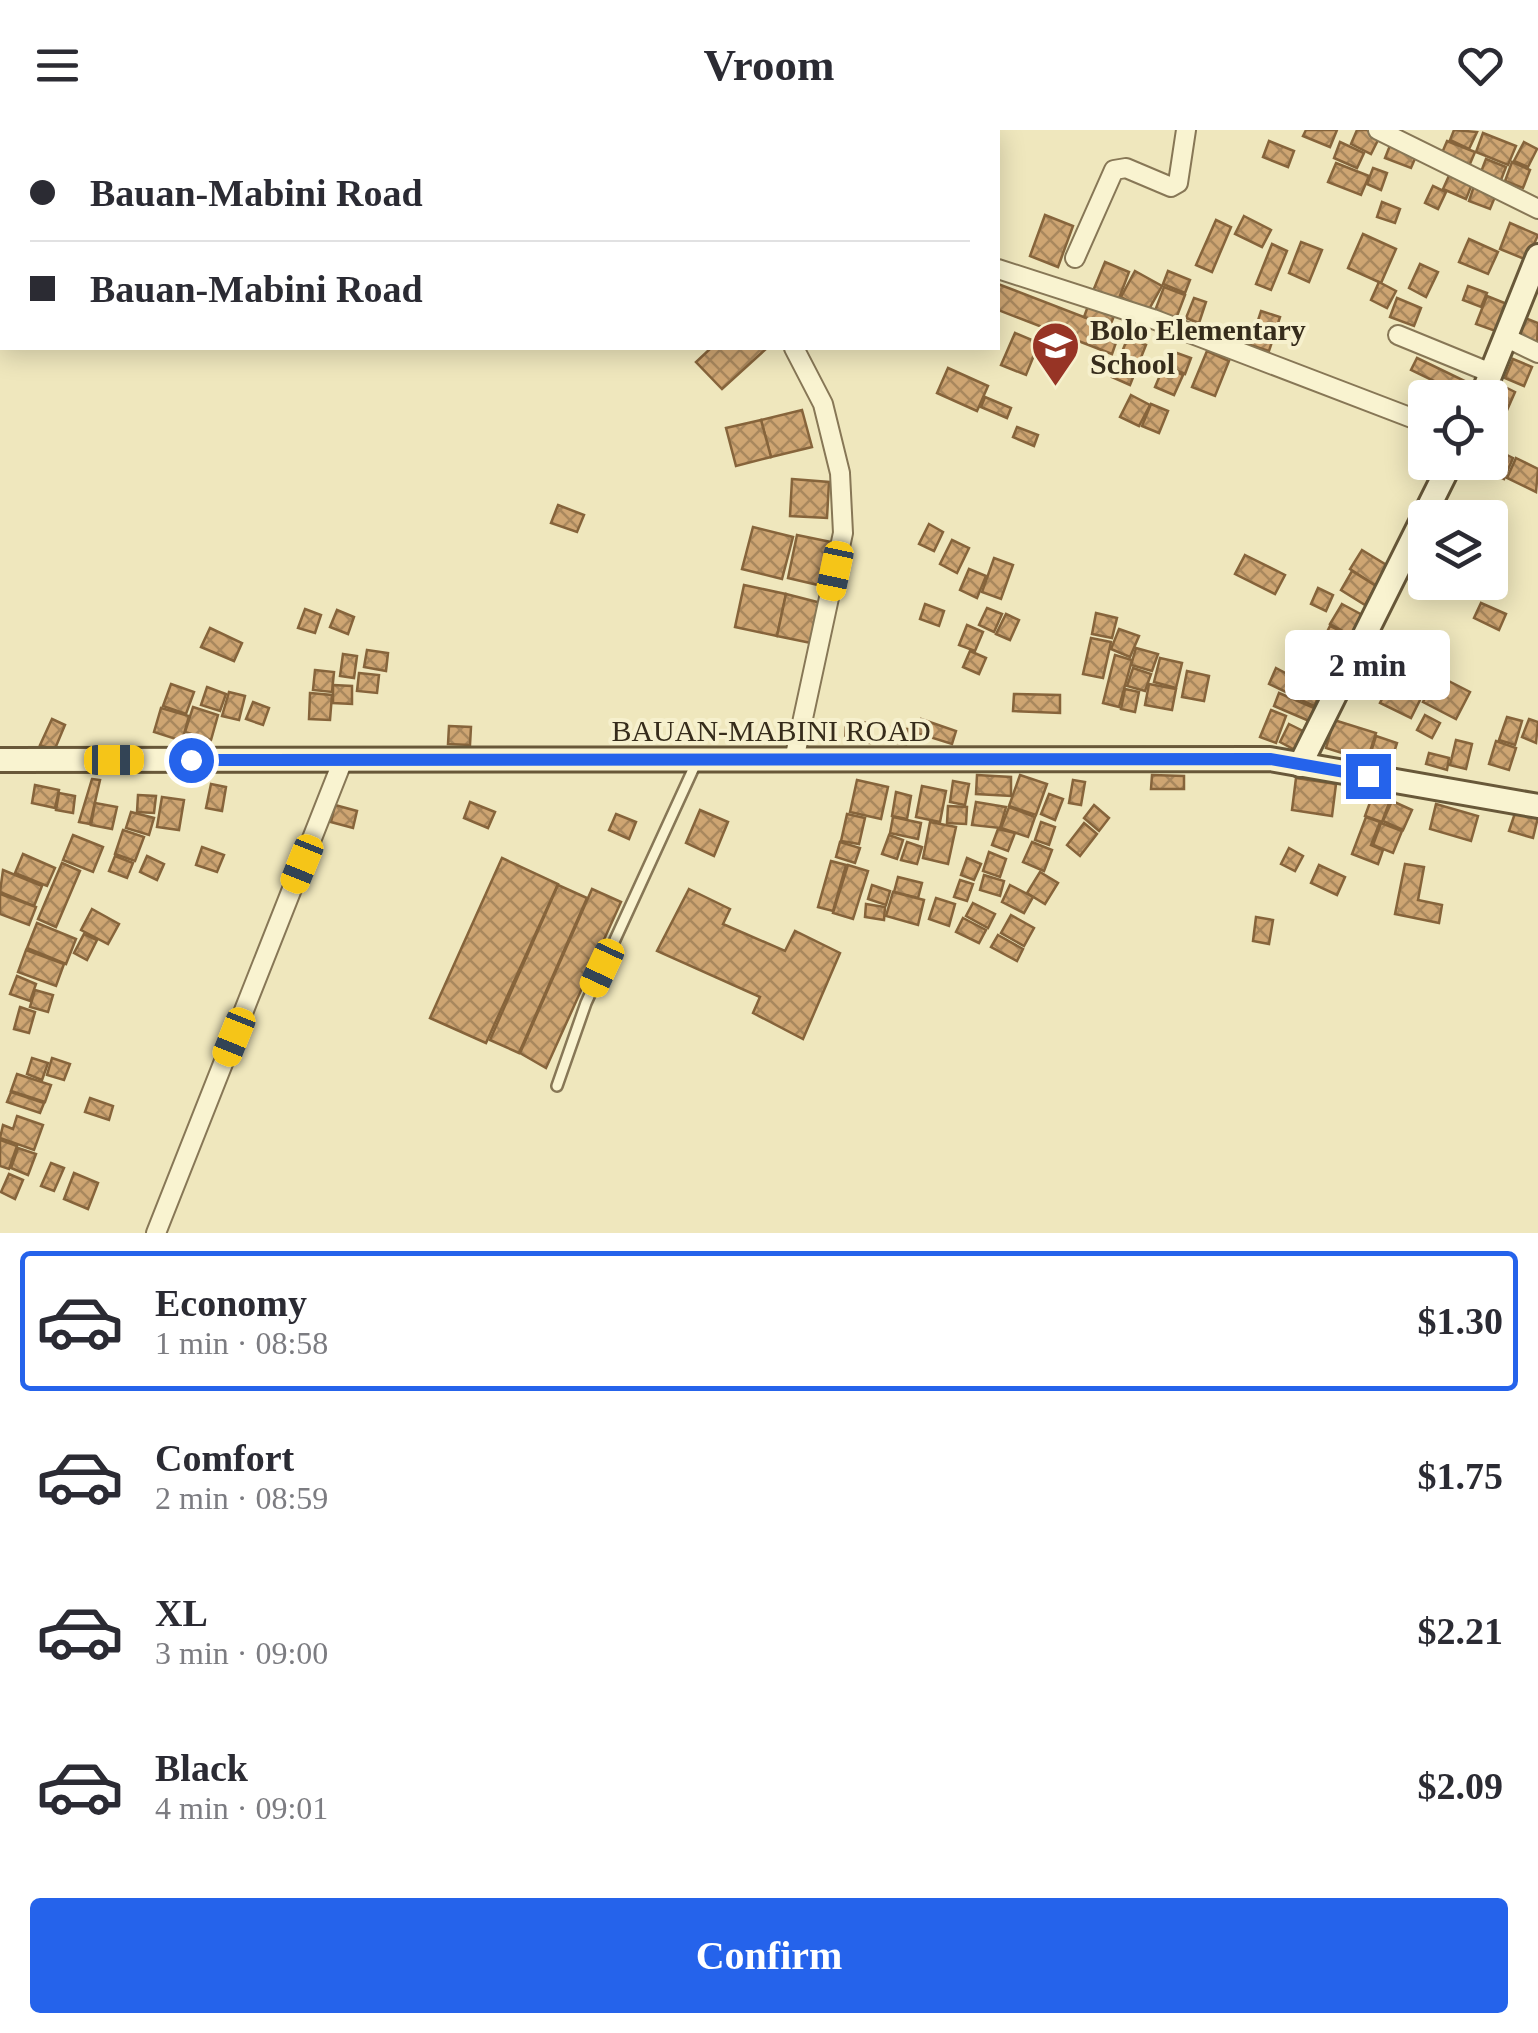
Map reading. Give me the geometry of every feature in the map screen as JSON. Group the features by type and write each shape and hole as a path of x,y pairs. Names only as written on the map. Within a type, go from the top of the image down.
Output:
{"main road":[{"path":"1488,380 1538,256"},
{"path":"1300,764 1442,480"},
{"name":"BAUAN-MABINI ROAD","path":"0,760 1270,759 1538,806"}],"street":[{"path":"1075,258 1114,170 1126,168 1171,187 1178,183 1186,130"},
{"path":"1378,130 1538,209"},
{"path":"1000,271 1154,319 1408,417"},
{"path":"1398,335 1491,373"},
{"path":"1507,338 1538,353"},
{"path":"794,760 843,533 840,473 823,404 795,350"},
{"path":"156,1233 343,760"}],"lane":[{"path":"557,1086 586,1002 698,760"}],"building":[{"path":"1306,130 1337,130 1330,147 1303,136"},
{"path":"1357,130 1380,136 1371,154 1351,144"},
{"path":"1454,130 1477,132 1469,149 1450,140"},
{"path":"1483,133 1516,146 1508,165 1476,152"},
{"path":"1269,141 1294,151 1288,167 1263,157"},
{"path":"1447,141 1475,152 1467,171 1439,160"},
{"path":"1340,142 1364,153 1357,168 1334,158"},
{"path":"1524,142 1537,149 1528,167 1514,161"},
{"path":"1391,143 1417,154 1411,168 1385,158"},
{"path":"1486,159 1506,167 1499,185 1479,177"},
{"path":"1512,162 1530,170 1523,188 1505,181"},
{"path":"1336,163 1369,176 1361,195 1328,182"},
{"path":"1373,168 1387,173 1381,190 1367,184"},
{"path":"1452,169 1474,179 1466,199 1443,189"},
{"path":"1475,183 1497,192 1490,209 1469,201"},
{"path":"1433,186 1446,192 1438,209 1425,203"},
{"path":"1382,202 1400,209 1395,223 1377,217"},
{"path":"1045,215 1073,226 1058,267 1030,256"},
{"path":"1244,216 1271,230 1262,247 1235,234"},
{"path":"1216,220 1231,227 1212,272 1196,265"},
{"path":"1510,223 1538,235 1527,260 1500,249"},
{"path":"1363,234 1396,249 1381,283 1348,268"},
{"path":"1469,239 1498,252 1488,274 1459,262"},
{"path":"1301,242 1322,250 1309,282 1289,273"},
{"path":"1272,244 1287,251 1271,290 1256,284"},
{"path":"1105,262 1129,272 1118,301 1093,291"},
{"path":"1420,264 1438,272 1426,297 1409,288"},
{"path":"1135,271 1162,286 1148,311 1121,297"},
{"path":"1168,271 1190,280 1185,293 1163,284"},
{"path":"1379,282 1396,291 1387,308 1371,300"},
{"path":"1000,285 1120,331 1112,354 1000,311"},
{"path":"1468,286 1487,293 1481,307 1463,300"},
{"path":"1164,287 1185,295 1174,324 1153,316"},
{"path":"1487,296 1512,306 1501,333 1476,324"},
{"path":"1194,298 1206,302 1199,323 1186,318"},
{"path":"1397,298 1421,308 1414,326 1390,317"},
{"path":"1088,306 1114,316 1110,326 1084,317"},
{"path":"1261,311 1280,317 1269,351 1250,345"},
{"path":"1525,318 1538,323 1537,344 1518,337"},
{"path":"1015,333 1039,343 1026,375 1001,365"},
{"path":"1128,337 1146,345 1130,385 1112,377"},
{"path":"709,350 765,350 722,389 696,362"},
{"path":"1207,351 1229,361 1215,396 1192,387"},
{"path":"1174,352 1191,358 1185,374 1168,367"},
{"path":"1417,358 1463,380 1432,380 1411,370"},
{"path":"1513,359 1532,367 1524,386 1505,378"},
{"path":"1164,366 1183,375 1174,395 1155,387"},
{"path":"948,368 988,386 977,411 937,393"},
{"path":"1508,388 1515,392 1508,408"},
{"path":"1131,395 1150,405 1139,426 1120,417"},
{"path":"985,397 1011,408 1007,418 981,407"},
{"path":"1151,404 1168,411 1159,433 1142,426"},
{"path":"802,410 812,447 771,457 761,420"},
{"path":"761,420 771,457 736,466 726,428"},
{"path":"1017,427 1038,435 1034,446 1013,437"},
{"path":"1516,458 1538,469 1536,492 1508,478"},
{"path":"792,479 829,482 827,518 790,516"},
{"path":"558,505 584,515 577,532 551,523"},
{"path":"929,524 943,532 934,551 919,544"},
{"path":"753,527 793,537 782,579 742,569"},
{"path":"797,535 831,542 822,586 788,578"},
{"path":"952,540 969,548 957,573 940,564"},
{"path":"1362,550 1393,569 1381,589 1350,569"},
{"path":"1245,555 1285,575 1275,594 1235,574"},
{"path":"994,558 1013,565 1001,599 982,592"},
{"path":"969,569 986,576 977,598 960,590"},
{"path":"1352,571 1376,586 1365,605 1341,590"},
{"path":"744,585 786,594 777,636 735,627"},
{"path":"1318,588 1333,595 1326,611 1311,604"},
{"path":"786,594 821,603 811,643 777,636"},
{"path":"1481,603 1506,614 1499,630 1474,618"},
{"path":"925,604 944,611 939,626 920,619"},
{"path":"1342,604 1366,617 1354,637 1330,624"},
{"path":"987,608 1002,614 994,632 979,625"},
{"path":"305,609 321,615 315,633 298,628"},
{"path":"337,610 354,617 348,634 330,627"},
{"path":"1096,613 1117,618 1112,638 1092,634"},
{"path":"1006,614 1019,620 1010,640 996,634"},
{"path":"967,625 983,632 975,651 959,645"},
{"path":"1330,626 1350,636 1343,650 1323,640"},
{"path":"210,628 242,643 234,661 201,647"},
{"path":"1119,629 1139,636 1130,657 1111,649"},
{"path":"1091,638 1111,642 1103,678 1083,674"},
{"path":"1332,646 1350,655 1340,675 1323,666"},
{"path":"1136,648 1158,654 1152,671 1131,665"},
{"path":"367,650 388,653 386,671 364,667"},
{"path":"970,651 986,658 979,674 963,667"},
{"path":"343,654 357,656 354,678 340,676"},
{"path":"1115,655 1132,660 1119,707 1103,703"},
{"path":"1160,658 1182,663 1176,688 1154,682"},
{"path":"1365,658 1387,670 1375,693 1352,681"},
{"path":"1301,667 1327,680 1314,706 1288,694"},
{"path":"1133,668 1151,674 1145,691 1127,686"},
{"path":"1276,668 1293,677 1286,692 1269,684"},
{"path":"315,670 334,672 332,692 313,690"},
{"path":"1187,671 1209,676 1204,701 1182,697"},
{"path":"359,673 379,675 377,693 357,691"},
{"path":"1394,675 1425,690 1411,718 1380,703"},
{"path":"1437,675 1470,692 1456,719 1423,702"},
{"path":"171,684 194,692 186,714 163,706"},
{"path":"1149,684 1176,689 1172,710 1145,705"},
{"path":"333,685 352,686 352,704 333,703"},
{"path":"207,687 226,694 220,711 201,705"},
{"path":"1125,689 1139,692 1135,712 1121,709"},
{"path":"229,692 245,696 239,720 222,716"},
{"path":"310,693 332,695 330,720 309,719"},
{"path":"1279,693 1319,710 1314,723 1274,706"},
{"path":"1014,694 1060,695 1060,713 1013,711"},
{"path":"253,702 269,708 263,725 246,719"},
{"path":"193,707 218,715 211,740 185,732"},
{"path":"161,708 189,716 182,741 154,732"},
{"path":"1271,710 1286,716 1276,743 1260,737"},
{"path":"1425,715 1440,723 1432,738 1417,730"},
{"path":"1507,717 1522,721 1515,745 1499,740"},
{"path":"52,719 65,725 54,751 40,745"},
{"path":"921,719 956,731 952,744 917,733"},
{"path":"1529,719 1538,722 1536,743 1522,737"},
{"path":"1334,720 1376,733 1367,761 1326,748"},
{"path":"846,721 871,723 870,743 845,741"},
{"path":"1289,724 1307,733 1297,751 1280,742"},
{"path":"449,726 471,727 470,745 448,744"},
{"path":"892,727 908,729 906,744 890,742"},
{"path":"1376,736 1397,743 1390,765 1369,759"},
{"path":"1456,740 1472,744 1466,769 1450,765"},
{"path":"1496,741 1516,748 1509,770 1489,764"},
{"path":"1429,753 1449,758 1447,770 1426,764"},
{"path":"977,775 1011,777 1011,796 976,794"},
{"path":"1020,775 1047,784 1036,815 1009,806"},
{"path":"1152,775 1184,776 1184,789 1151,789"},
{"path":"1296,778 1336,784 1332,816 1292,810"},
{"path":"92,779 100,780 90,824 79,822"},
{"path":"857,780 888,787 881,819 850,812"},
{"path":"1073,780 1085,782 1081,805 1069,803"},
{"path":"953,781 969,784 965,805 950,802"},
{"path":"211,784 226,787 222,811 206,808"},
{"path":"35,785 59,790 55,808 32,803"},
{"path":"922,786 946,791 940,822 916,817"},
{"path":"896,792 911,796 907,819 892,816"},
{"path":"59,793 75,796 73,813 56,810"},
{"path":"1049,794 1063,799 1055,820 1041,814"},
{"path":"138,795 156,796 154,813 137,812"},
{"path":"162,797 184,800 179,830 157,827"},
{"path":"1372,797 1389,803 1382,822 1365,816"},
{"path":"1392,801 1412,810 1403,830 1383,821"},
{"path":"470,802 495,812 488,828 464,818"},
{"path":"976,802 1006,807 1000,828 972,825"},
{"path":"95,803 117,807 112,829 91,825"},
{"path":"1436,804 1478,816 1471,841 1430,829"},
{"path":"335,805 357,811 353,828 331,822"},
{"path":"1094,805 1109,818 1099,831 1084,818"},
{"path":"948,806 967,807 966,824 947,823"},
{"path":"1009,807 1035,817 1028,837 1001,828"},
{"path":"700,810 728,822 714,856 686,843"},
{"path":"1516,810 1538,817 1533,838 1509,831"},
{"path":"131,812 154,818 149,835 126,828"},
{"path":"616,814 636,822 629,839 609,830"},
{"path":"847,814 865,818 859,844 841,841"},
{"path":"893,817 921,823 918,839 890,833"},
{"path":"1366,817 1380,822 1371,845 1383,850 1378,864 1352,854"},
{"path":"930,822 956,827 948,864 923,858"},
{"path":"1041,822 1055,827 1049,845 1035,840"},
{"path":"1084,823 1097,834 1080,856 1067,845"},
{"path":"1381,823 1402,831 1393,853 1373,845"},
{"path":"998,829 1015,833 1008,851 992,845"},
{"path":"123,830 144,837 135,861 115,854"},
{"path":"73,835 103,847 93,872 63,860"},
{"path":"889,835 903,840 897,859 882,854"},
{"path":"840,842 860,848 855,863 836,857"},
{"path":"907,842 922,847 917,864 901,860"},
{"path":"1032,842 1052,850 1044,871 1023,862"},
{"path":"202,847 224,855 217,872 196,865"},
{"path":"1289,848 1303,856 1295,871 1281,864"},
{"path":"989,852 1006,859 1000,877 983,871"},
{"path":"23,854 55,868 47,886 15,873"},
{"path":"115,856 133,863 127,878 109,871"},
{"path":"147,856 164,864 157,880 140,872"},
{"path":"502,858 558,884 486,1043 430,1018"},
{"path":"967,858 981,864 974,880 961,875"},
{"path":"831,861 846,865 833,911 818,907"},
{"path":"62,863 80,871 56,927 38,919"},
{"path":"1405,864 1424,867 1418,900 1442,905 1439,923 1395,914"},
{"path":"848,865 868,871 853,919 833,913"},
{"path":"1319,865 1345,877 1337,895 1311,883"},
{"path":"3,870 42,886 34,906 0,892"},
{"path":"1040,872 1058,883 1045,904 1027,893"},
{"path":"984,875 1004,881 1000,896 980,890"},
{"path":"898,877 922,883 918,898 894,892"},
{"path":"960,880 973,884 967,901 954,897"},
{"path":"558,885 587,898 519,1053 490,1040"},
{"path":"872,885 890,891 886,905 868,899"},
{"path":"1010,885 1033,897 1024,913 1002,902"},
{"path":"592,889 621,902 546,1068 520,1053"},
{"path":"689,889 730,909 723,924 785,951 795,931 840,953 803,1039 753,1013 760,997 657,951"},
{"path":"893,892 924,900 918,925 886,916"},
{"path":"0,894 36,907 29,925 0,914"},
{"path":"936,898 955,904 949,926 929,919"},
{"path":"973,903 995,914 988,928 966,916"},
{"path":"866,904 885,907 884,920 865,917"},
{"path":"92,909 119,924 108,944 81,930"},
{"path":"1011,915 1034,928 1024,946 1001,933"},
{"path":"1256,917 1273,920 1269,944 1253,941"},
{"path":"963,918 986,930 979,943 956,932"},
{"path":"37,923 76,939 66,964 27,948"},
{"path":"84,934 97,940 87,960 74,953"},
{"path":"998,935 1023,949 1017,961 991,947"},
{"path":"26,950 64,964 56,986 18,972"},
{"path":"17,976 36,984 30,1001 10,994"},
{"path":"35,990 53,995 48,1012 30,1007"},
{"path":"20,1007 35,1012 29,1033 14,1029"},
{"path":"32,1058 48,1063 42,1080 27,1074"},
{"path":"52,1058 70,1064 64,1080 47,1075"},
{"path":"17,1074 51,1085 45,1102 11,1091"},
{"path":"11,1092 44,1103 40,1113 7,1102"},
{"path":"90,1098 113,1106 109,1120 85,1112"},
{"path":"17,1116 43,1125 34,1150 0,1138 3,1125 13,1129"},
{"path":"0,1140 17,1146 9,1169 0,1166"},
{"path":"18,1148 36,1154 28,1175 11,1168"},
{"path":"51,1163 64,1168 54,1191 41,1186"},
{"path":"74,1173 98,1183 88,1209 64,1199"},
{"path":"9,1174 23,1180 15,1199 1,1192"}],"place":[{"name":"Bolo Elementary School","path":"1055,388"}],"route":[{"path":"191,760 1270,759 1368,776"}]}
